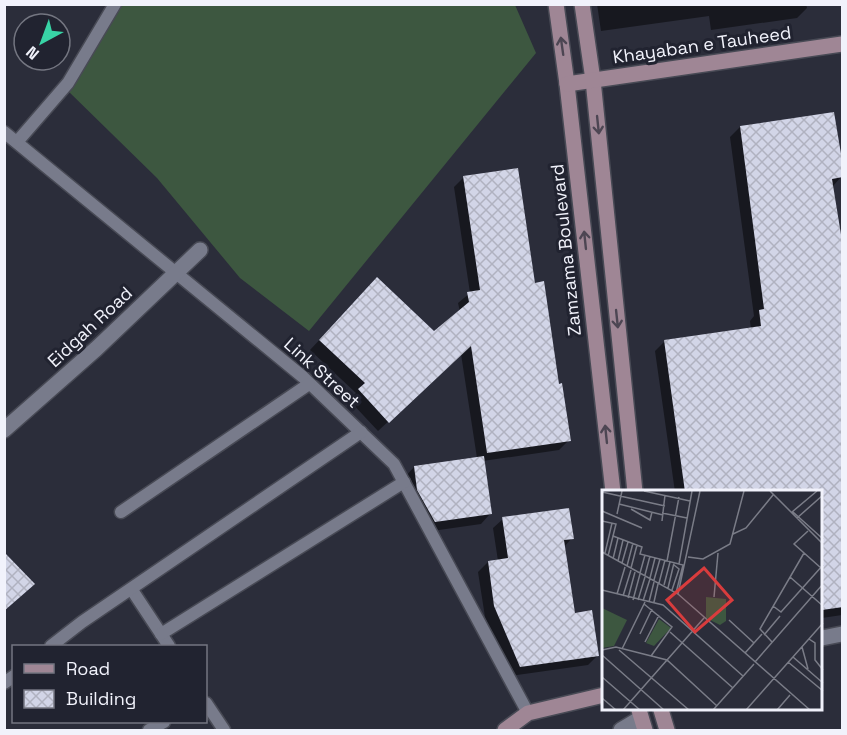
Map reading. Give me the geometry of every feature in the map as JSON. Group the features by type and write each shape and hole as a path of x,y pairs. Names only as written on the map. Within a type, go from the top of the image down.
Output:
{"main road":[{"name":"Zamzama Boulevard","path":"556,4 567,84 612,490"},
{"path":"582,4 593,80 635,490"},
{"name":"Khayaban e Tauheed","path":"567,84 843,44"},
{"path":"505,730 528,713 602,695"},
{"path":"661,711 666,730"}],"street":[{"name":"Eidgah Road","path":"4,430 96,349 200,250"},
{"path":"823,638 843,634"},
{"path":"621,730 642,719"}],"lane":[{"path":"17,142 68,83 115,4"},
{"name":"Link Street","path":"4,132 309,384 394,464 528,713"},
{"path":"121,512 309,384"},
{"path":"52,645 82,622 361,432"},
{"path":"161,634 404,482"},
{"path":"132,590 168,645"},
{"path":"207,704 224,730"}],"green space":[{"path":"115,5 515,5 536,53 309,331 240,278 157,178 65,88"}],"building":[{"path":"834,112 843,166 843,177 832,179 843,247 843,607 823,610 823,490 685,490 664,340 761,326 759,310 764,309 740,126"},
{"path":"518,168 535,283 544,281 559,384 562,383 571,441 487,453 471,346 389,423 358,389 365,383 319,340 377,277 434,331 469,302 467,292 480,290 463,176"},
{"path":"484,456 492,514 435,522 417,490 414,466"},
{"path":"569,508 574,539 564,540 575,613 592,610 599,656 520,667 494,606 488,561 508,558 502,517"},
{"path":"4,552 35,584 4,611"}]}
